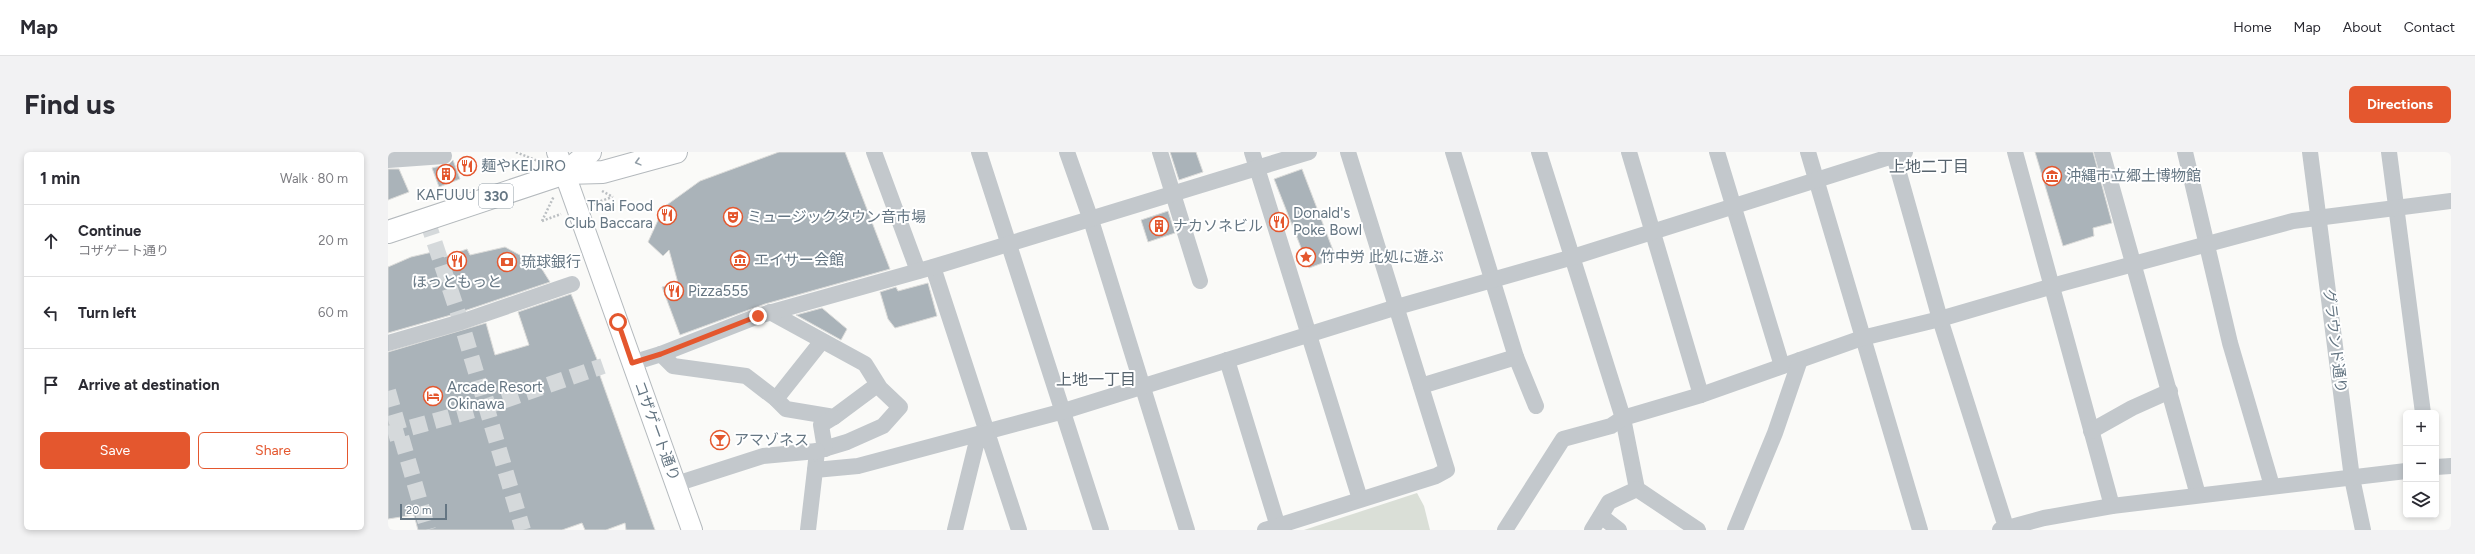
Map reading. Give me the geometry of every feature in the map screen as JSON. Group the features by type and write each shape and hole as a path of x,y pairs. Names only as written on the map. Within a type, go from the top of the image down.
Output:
{"highway":[{"name":"330","path":"565,173 590,152"},
{"name":"330","path":"388,232 565,173 603,172 676,152"}],"main road":[{"name":"コザゲート通り","path":"557,152 692,530"}],"street":[{"path":"388,160 444,156 442,152"},
{"path":"874,152 918,271"},
{"path":"979,152 1064,411 1101,530"},
{"path":"1067,152 1091,220 1187,530"},
{"path":"1160,152 1200,280"},
{"path":"1252,152 1360,499"},
{"path":"632,363 661,354 770,312 933,267 1008,242 1091,220 1309,152"},
{"path":"1227,360 1274,529 1360,499 1436,476 1447,470 1348,152"},
{"path":"1453,152 1516,357 1536,406"},
{"path":"1539,152 1622,418 1637,489 1698,530"},
{"path":"1629,152 1701,395"},
{"path":"1717,152 1782,366"},
{"path":"1808,152 1920,530"},
{"path":"2015,152 2050,286 2112,506"},
{"path":"2102,152 2135,263 2198,495"},
{"path":"2185,152 2232,350 2272,486"},
{"name":"グラウンド通り","path":"2310,152 2352,478 2363,530"},
{"path":"2389,152 2424,410"},
{"path":"815,470 858,466 1064,411 1397,307 1573,257 1652,230 1734,206 1897,153 1940,319 2003,529 2112,506 2403,471"},
{"path":"1505,530 1563,439 1611,426 1622,418 1701,395 1862,338 1940,319 2050,286 2293,221 2451,201"},
{"path":"933,267 986,433 1019,530"},
{"path":"388,343 461,322 572,284"},
{"path":"676,484 763,456 821,450 847,442 883,426 900,407 877,385 865,364 770,312"},
{"path":"776,399 822,341"},
{"path":"661,354 673,366 746,376 786,408 834,417"},
{"path":"1421,386 1516,357"},
{"path":"1735,530 1775,433 1800,360"},
{"path":"808,530 815,470 821,450 822,425 877,385"},
{"path":"2091,432 2132,408 2170,391"},
{"path":"955,530 976,445 986,433"},
{"path":"1592,530 1609,502 1637,489"},
{"path":"1601,516 1618,530"}],"shaded area":[{"path":"1417,493 1424,506 1430,530 1304,530"}],"building":[{"path":"779,152 845,152 890,269 765,304 680,335 662,287 678,283 669,250 663,256 648,242 664,207 700,181"},
{"path":"1170,152 1196,152 1203,172 1179,180"},
{"path":"2035,152 2093,152 2112,223 2093,228 2094,236 2063,246"},
{"name":"KAFUUU","path":"453,160 460,179 439,187 432,168 449,164"},
{"path":"388,169 399,169 409,192 388,200"},
{"path":"1302,169 1336,258 1309,268 1274,179"},
{"name":"ナカソネビル","path":"1168,211 1175,233 1148,242 1141,220"},
{"path":"505,247 540,266 550,282 458,313 388,333 388,267 411,257 441,250 444,257 467,249 470,255"},
{"path":"928,283 937,316 895,328 888,319 880,292 896,287 898,291"},
{"path":"571,294 602,372 599,373 655,530 626,530 625,523 606,530 585,530 582,523 562,530 418,530 414,515 388,519 388,352 486,323 495,355 529,345 518,312"},
{"path":"822,308 847,329 841,340 796,315"}],"tunnel":[{"path":"427,220 461,322 523,530"},
{"path":"388,434 485,407 603,366"},
{"path":"388,391 428,530"}],"place":[{"name":"麺やKEIJIRO","path":"467,166"},
{"name":"KAFUUU","path":"446,174"},
{"name":"沖縄市立郷土博物館","path":"2052,176"},
{"name":"Thai Food Club Baccara","path":"667,215"},
{"name":"ミュージックタウン音市場","path":"733,217"},
{"name":"Donald's Poke Bowl","path":"1279,222"},
{"name":"ナカソネビル","path":"1159,226"},
{"name":"竹中労 此処に遊ぶ","path":"1306,257"},
{"name":"エイサー会館","path":"740,260"},
{"name":"ほっともっと","path":"457,261"},
{"name":"琉球銀行","path":"507,262"},
{"name":"Pizza555","path":"674,291"},
{"name":"Arcade Resort Okinawa","path":"433,396"},
{"name":"アマゾネス","path":"720,440"}],"district":[{"name":"上地二丁目","path":"1929,166"},
{"name":"上地一丁目","path":"1096,379"}],"route":[{"path":"618,322 632,363 661,354 758,316"}]}
